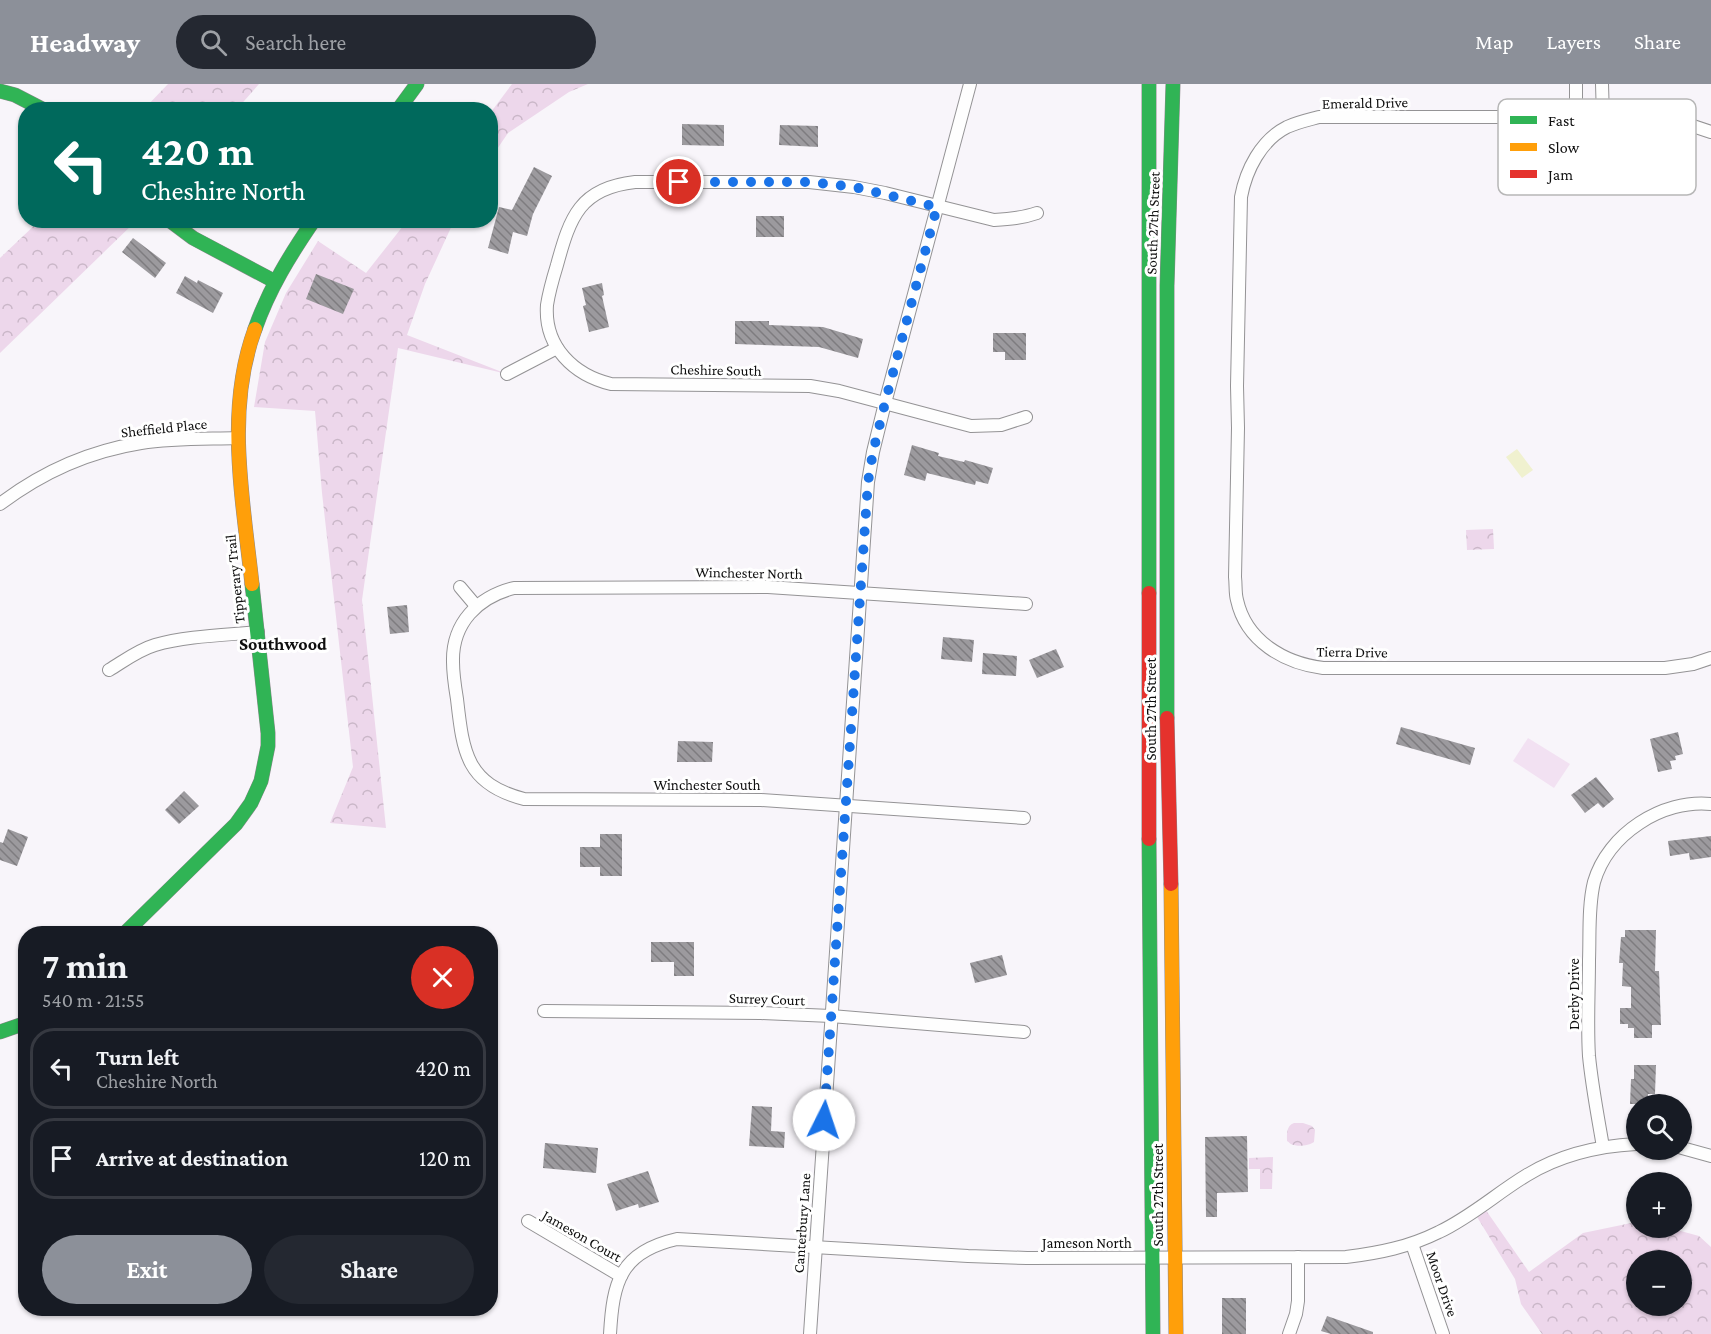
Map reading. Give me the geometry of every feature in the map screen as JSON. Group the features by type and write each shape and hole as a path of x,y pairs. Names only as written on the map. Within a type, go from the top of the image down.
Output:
{"main road":[{"path":"404,102 417,84"},
{"name":"South 27th Street","path":"1149,84 1148,404 1153,1334"},
{"name":"South 27th Street","path":"1173,84 1167,297 1167,737 1173,940 1176,1334"},
{"path":"0,91 27,102"},
{"path":"180,228 193,238 274,281"},
{"name":"Tipperary Trail","path":"132,926 236,824 258,790 266,762 268,733 237,438 240,386 259,314 274,281 308,228"},
{"path":"0,1032 18,1026"}],"street":[{"name":"Canterbury Lane","path":"810,1334 868,482 885,403 969,84"},
{"path":"1602,84 1602,99"},
{"name":"Emerald Drive","path":"1237,386 1241,196 1251,165 1272,139 1285,128 1319,117 1498,117"},
{"path":"1696,127 1711,132"},
{"name":"Cheshire South","path":"1026,417 1000,425 971,426 839,391 810,386 611,384 598,381 581,373 557,348 551,333 547,306 568,227 574,214 594,195 619,184 635,182 809,182 854,187 994,220 1026,217 1037,213"},
{"path":"507,374 557,348"},
{"name":"Tierra Drive","path":"1237,386 1237,599 1248,627 1271,650 1291,660 1323,668 1665,668 1693,664 1711,658"},
{"name":"Sheffield Place","path":"0,504 46,474 110,449 177,439 237,438"},
{"path":"460,586 476,606"},
{"name":"Winchester North","path":"456,697 453,649 458,631 465,619 488,597 501,591 526,586 768,587 1026,604"},
{"path":"109,670 139,651 156,645 258,632"},
{"name":"Winchester South","path":"456,697 461,740 473,768 484,780 507,795 524,799 761,800 1024,818"},
{"name":"Derby Drive","path":"1603,1147 1589,1055 1590,921 1595,881 1602,864 1614,846 1624,834 1641,822 1657,813 1688,804 1711,804"},
{"name":"Surrey Court","path":"544,1011 831,1016 1024,1032"},
{"name":"Jameson North","path":"610,1334 615,1289 630,1263 644,1251 660,1243 677,1239 968,1256 1346,1257 1373,1254 1412,1244 1439,1233 1465,1218 1527,1175 1552,1162 1603,1147 1626,1145"},
{"path":"1692,1151 1711,1156"},
{"name":"Jameson Court","path":"528,1221 621,1276"},
{"name":"Moor Drive","path":"1412,1244 1443,1334"},
{"path":"1289,1334 1298,1301 1298,1257"}],"green space":[{"path":"168,84 259,84 243,102 151,102"},
{"path":"512,84 588,84 569,92 508,133 498,148 498,103"},
{"path":"32,228 129,228 0,353 0,258"},
{"path":"401,228 451,228 425,284 407,335 507,374 398,348 362,600 386,828 330,823 353,767 315,411 254,407 265,342 286,293 318,241 366,273"},
{"path":"1493,529 1494,549 1467,550 1466,530"},
{"path":"1294,1123 1312,1126 1315,1130 1314,1142 1299,1146 1287,1141 1288,1128"},
{"path":"1273,1157 1272,1189 1260,1189 1260,1169 1249,1169 1249,1158"},
{"path":"1483,1206 1529,1272 1583,1233 1626,1224 1626,1238 1692,1238 1692,1234 1699,1236 1711,1247 1711,1334 1542,1334 1521,1304 1515,1279 1474,1212"}],"shaded area":[{"path":"1517,449 1533,470 1522,478 1506,457"},
{"path":"1528,738 1570,764 1554,788 1513,761"}],"building":[{"path":"682,124 724,125 724,146 682,145"},
{"path":"780,125 818,126 818,147 779,145"},
{"path":"534,167 552,176 533,214 527,236 513,232 508,254 488,248 493,228 498,228 499,207 512,210"},
{"path":"756,216 784,216 784,237 756,237"},
{"path":"133,238 166,263 155,278 122,252"},
{"path":"316,274 354,289 343,314 306,299"},
{"path":"185,276 223,293 213,313 176,293"},
{"path":"602,283 604,295 602,296 609,327 589,332 583,306 586,305 582,288"},
{"path":"735,321 769,321 769,325 823,327 863,339 858,358 819,347 735,344"},
{"path":"993,333 1026,333 1026,360 1005,360 1005,352 993,352"},
{"path":"912,445 939,453 938,456 964,462 965,460 993,468 988,484 976,481 975,485 927,473 925,481 904,475"},
{"path":"407,605 409,632 390,634 387,607"},
{"path":"943,637 974,640 972,662 941,659"},
{"path":"1056,649 1064,667 1037,678 1029,660"},
{"path":"983,653 1017,656 1016,676 982,674"},
{"path":"1401,727 1475,748 1470,765 1396,744"},
{"path":"1678,732 1683,754 1675,756 1676,760 1670,761 1672,769 1658,772 1650,739"},
{"path":"678,741 713,742 712,762 677,762"},
{"path":"1596,777 1614,799 1603,808 1598,803 1585,813 1571,795"},
{"path":"184,791 199,806 179,824 165,810"},
{"path":"8,829 28,837 17,866 0,860 0,842 3,843"},
{"path":"600,834 622,834 622,876 600,876 600,867 580,867 580,847 600,847"},
{"path":"1711,836 1711,857 1690,860 1689,853 1670,856 1668,841"},
{"path":"1625,930 1656,930 1655,971 1659,971 1661,1025 1652,1025 1652,1038 1634,1038 1634,1028 1628,1028 1628,1024 1620,1024 1620,1008 1631,1008 1631,987 1622,986 1623,963 1619,963 1621,937 1625,937"},
{"path":"651,942 694,942 694,976 674,976 674,962 651,962"},
{"path":"1002,955 1007,975 975,983 970,963"},
{"path":"1634,1065 1656,1065 1655,1094 1630,1094 1631,1079 1634,1079"},
{"path":"752,1106 772,1107 771,1131 785,1132 784,1148 749,1146"},
{"path":"1247,1136 1248,1192 1217,1193 1217,1217 1206,1217 1205,1137"},
{"path":"545,1143 598,1148 596,1173 543,1168"},
{"path":"648,1171 659,1202 639,1208 638,1204 616,1211 607,1184"},
{"path":"1222,1298 1246,1298 1246,1334 1222,1334"},
{"path":"1327,1316 1373,1332 1373,1334 1331,1334 1321,1331"}],"traffic: fast":[{"path":"404,102 417,84"},
{"path":"1149,84 1149,593"},
{"path":"1167,718 1167,286 1173,84"},
{"path":"0,91 29,102"},
{"path":"180,228 193,238 274,281"},
{"path":"255,329 281,273 309,228"},
{"path":"132,926 236,824 251,803 261,781 268,746 268,733 252,584"},
{"path":"1149,839 1153,1334"},
{"path":"0,1032 18,1026"}],"traffic: slow":[{"path":"252,584 241,488 238,423 246,360 255,329"},
{"path":"1171,884 1176,1334"}],"traffic: jam":[{"path":"1149,593 1149,839"},
{"path":"1167,718 1171,884"}],"district":[{"name":"Southwood","path":"283,644"}],"route":[{"path":"679,182 809,182 885,193 937,207 885,403 868,482 824,1120"}]}
